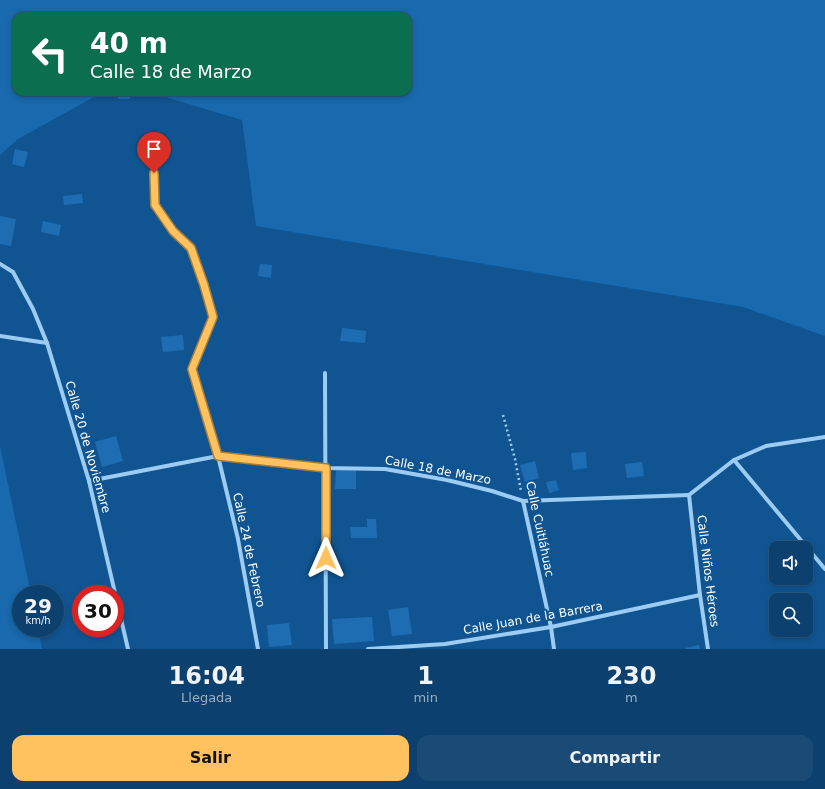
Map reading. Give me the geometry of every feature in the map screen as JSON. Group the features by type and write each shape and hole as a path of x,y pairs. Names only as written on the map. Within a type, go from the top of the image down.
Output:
{"street":[{"name":"Calle 24 de Febrero","path":"154,173 155,205 173,231 191,248 213,317 192,369 218,456 238,539 258,649"},
{"name":"Calle 20 de Noviembre","path":"0,264 13,272 33,309 47,342 89,481 128,649"},
{"path":"0,336 47,342"},
{"path":"325,373 326,649"},
{"path":"689,495 734,460 766,446 825,437"},
{"name":"Calle 18 de Marzo","path":"89,481 218,456 326,468 385,469 447,480 492,491 523,501 689,495"},
{"path":"734,460 825,569"},
{"name":"Calle Niños Héroes","path":"689,495 700,595 708,649"},
{"name":"Calle Cuitláhuac","path":"523,501 551,627 554,649"},
{"name":"Calle Juan de la Barrera","path":"368,649 445,644 551,627 700,595"}],"path":[{"name":"Calle Cuitláhuac","path":"503,415 515,459 523,501"}],"shaded area":[{"path":"0,0 825,0 825,336 743,307 256,226 242,120 162,96 412,96 412,12 12,12 12,96 96,96 18,139 0,155"},
{"path":"0,446 29,585 12,585 12,637 40,637 42,649 0,649"}],"building":[{"path":"118,96 130,96 130,99 118,99"},
{"path":"15,149 28,152 24,167 12,164"},
{"path":"82,194 83,203 64,205 63,196"},
{"path":"0,216 16,219 11,246 0,244"},
{"path":"43,221 61,225 59,236 41,232"},
{"path":"260,264 272,265 271,278 258,276"},
{"path":"342,328 366,331 365,343 340,341"},
{"path":"183,335 184,350 163,352 161,337"},
{"path":"116,436 123,461 102,467 95,442"},
{"path":"586,452 587,468 573,470 571,453"},
{"path":"535,461 539,478 525,482 520,465"},
{"path":"642,462 644,476 627,478 625,464"},
{"path":"336,470 356,470 356,489 335,489"},
{"path":"556,480 559,490 549,493 546,482"},
{"path":"367,519 376,519 377,538 351,538 350,527 367,527"},
{"path":"408,607 412,634 392,636 388,610"},
{"path":"372,617 374,641 334,644 332,619"},
{"path":"289,623 292,645 269,647 267,625"},
{"path":"699,645 700,649 685,649 685,648"}],"route":[{"path":"154,173 155,205 173,231 191,248 213,317 192,369 218,456 326,468 326,558"}]}
